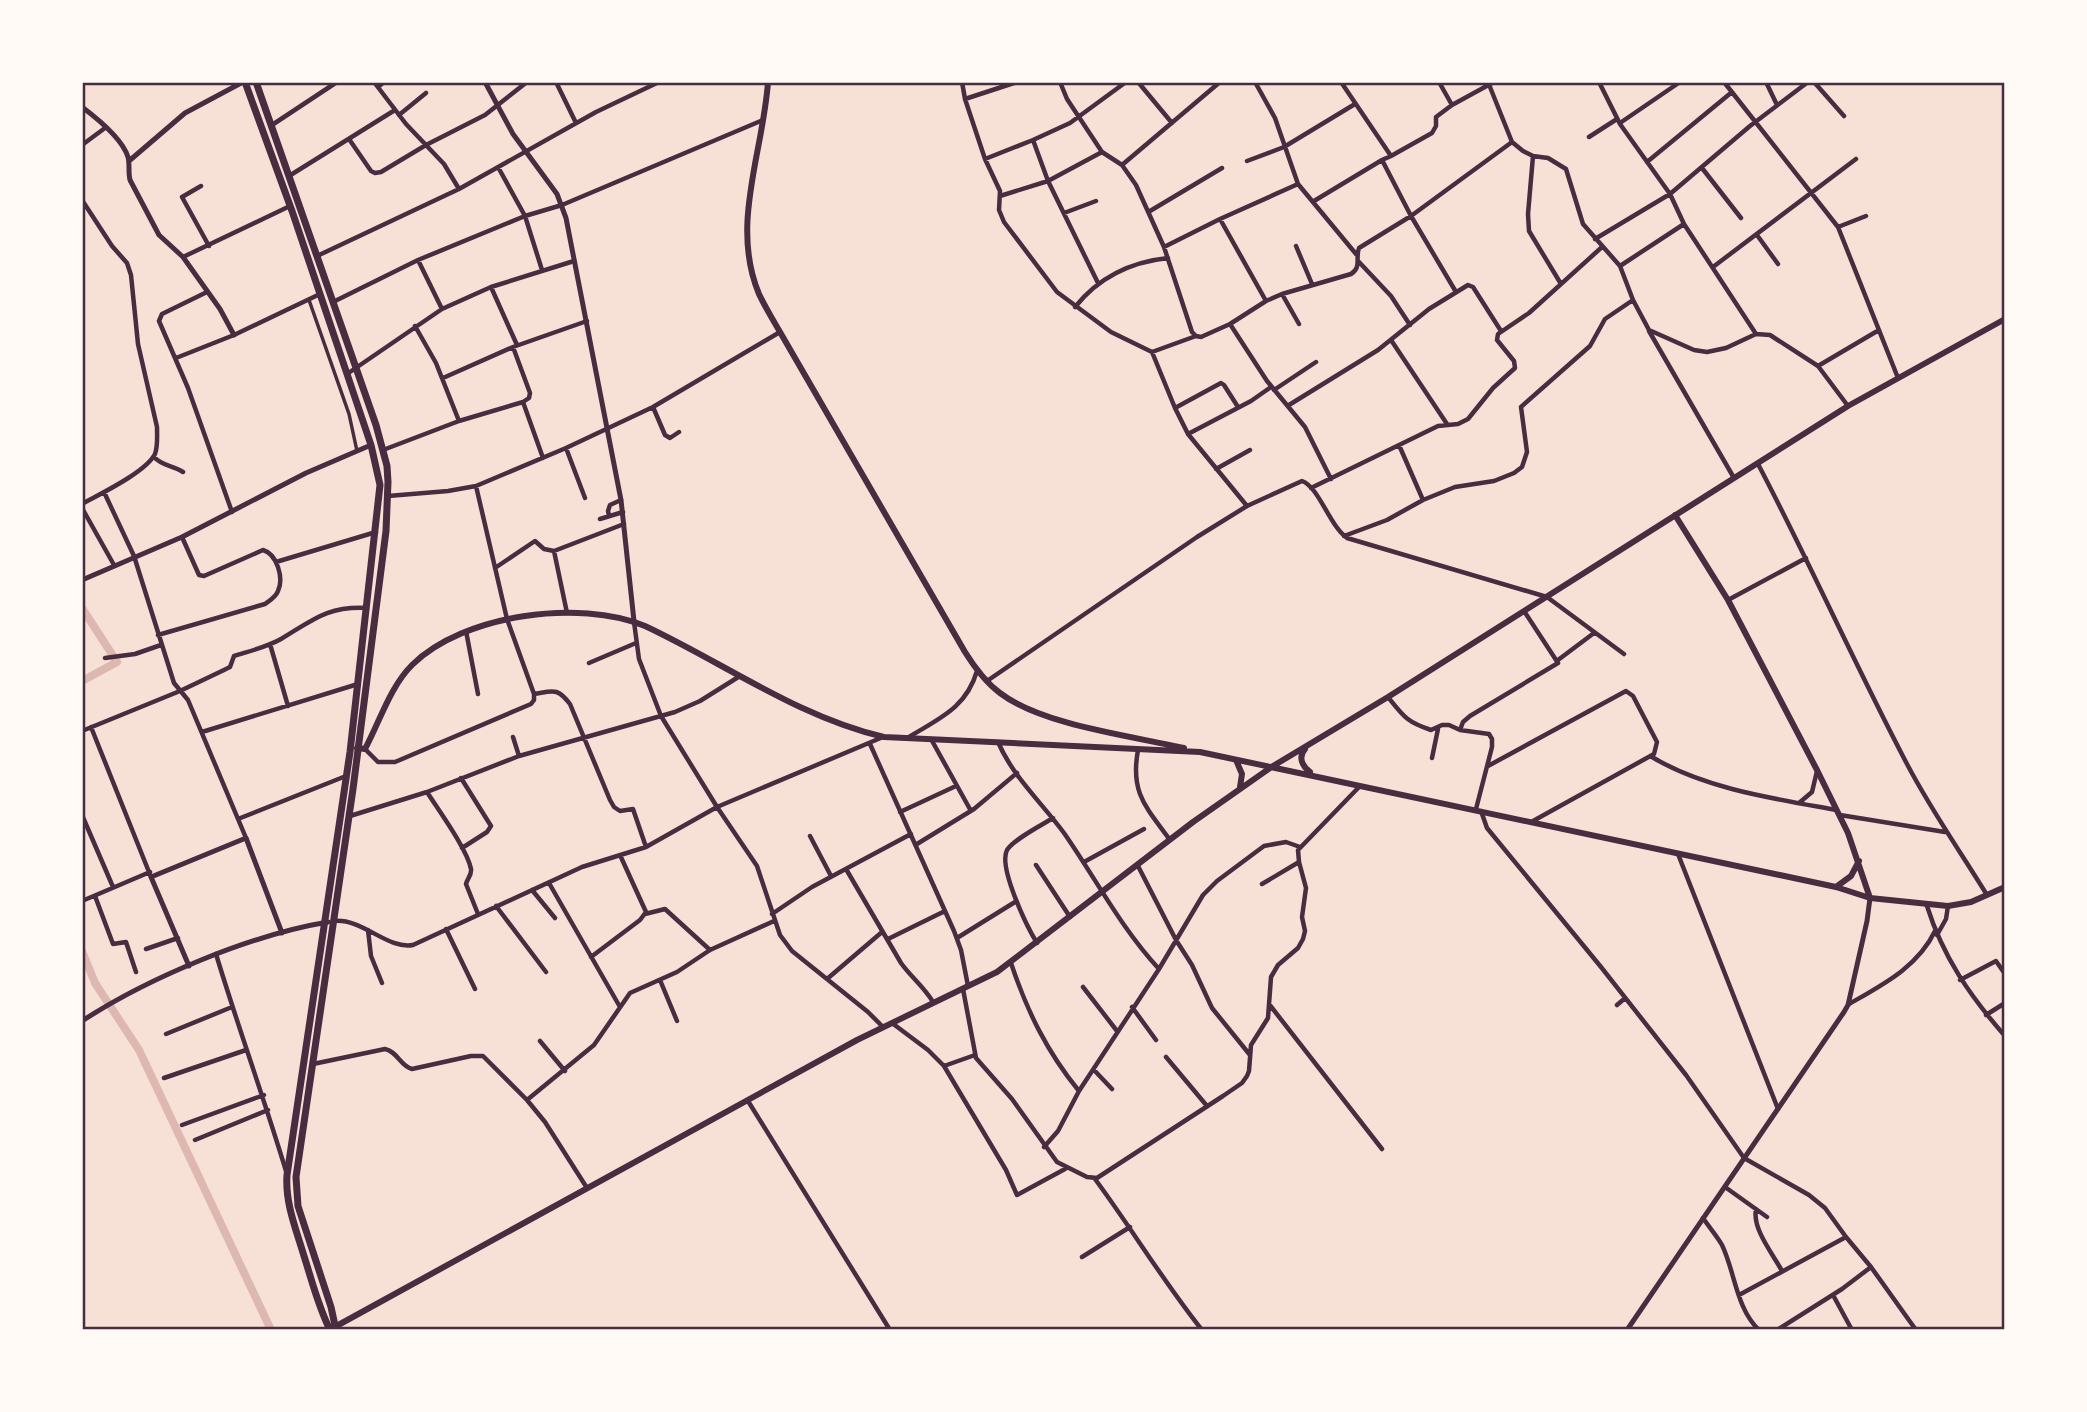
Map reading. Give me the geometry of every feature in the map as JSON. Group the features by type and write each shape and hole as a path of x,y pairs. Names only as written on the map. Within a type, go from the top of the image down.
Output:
{"main road":[{"path":"244,82 294,217 371,445 380,485 313,1064 298,1160 296,1196 332,1329"},
{"path":"256,82 383,450 388,496 361,748 287,1175 288,1201 293,1220 319,1304 332,1329"},
{"path":"768,82 748,201 748,246 760,296 977,671 1009,700 1030,711 1070,723 1836,887 1870,898 1927,906 1963,905 2005,887"},
{"path":"294,217 303,214"},
{"path":"332,1329 891,1022 1011,963 1170,840 1273,766 1388,698 1848,406 2005,319"},
{"path":"1675,515 1728,600 1839,812 1859,861 1870,898"},
{"path":"370,576 380,578"},
{"path":"361,748 396,685 405,673 434,647 466,631 507,619 567,614 601,615 634,621 837,723 884,737 1199,752"},
{"path":"1309,745 1303,752 1301,762 1305,769 1314,775"},
{"path":"1236,760 1242,774 1239,789"},
{"path":"1836,887 1850,876 1859,861"}],"street":[{"path":"129,161 185,113 244,82"},
{"path":"271,126 337,82"},
{"path":"384,82 376,84 394,110 444,164 459,189"},
{"path":"485,82 525,153 554,190 569,229 623,512 639,659 661,716 757,866 780,935 792,951 883,1027"},
{"path":"349,139 375,173 485,115 527,82"},
{"path":"556,82 576,123"},
{"path":"317,256 459,189 576,123 659,82"},
{"path":"962,82 985,159 998,185 999,210 1004,222 1057,292 1111,332 1152,352 1188,434 1247,506"},
{"path":"965,99 1017,82"},
{"path":"1060,82 1078,118 1102,152 1122,165 1150,211 1190,327 1196,336"},
{"path":"985,159 1078,118 1126,82"},
{"path":"1138,82 1172,123"},
{"path":"1122,165 1220,82"},
{"path":"1255,82 1275,118 1298,184 1357,255 1359,262 1391,296 1410,325"},
{"path":"1341,82 1391,156"},
{"path":"1439,82 1452,105"},
{"path":"1599,82 1618,121 1670,194 1684,223 1756,334"},
{"path":"1589,137 1680,82"},
{"path":"1724,82 1838,228 1898,378"},
{"path":"1766,82 1777,105"},
{"path":"1595,239 1670,194 1755,122 1811,82 1844,116"},
{"path":"1314,201 1432,133 1436,126 1436,117 1490,83 1512,142 1534,156 1548,158 1566,169 1578,212 1595,239 1620,266 1633,300 1649,330 1735,478"},
{"path":"1647,162 1732,92"},
{"path":"399,115 426,93"},
{"path":"1247,161 1284,146 1355,104"},
{"path":"82,107 106,128 125,150 129,161 130,180 159,235 183,257 234,335"},
{"path":"289,176 394,110"},
{"path":"333,302 418,260 526,216 562,205 763,120"},
{"path":"82,145 106,128"},
{"path":"1033,139 1048,181 1098,283"},
{"path":"1357,255 1359,248 1411,216 1512,142"},
{"path":"1000,197 1048,181 1102,152"},
{"path":"1534,156 1528,231 1561,284"},
{"path":"1713,267 1856,159"},
{"path":"1382,160 1456,292"},
{"path":"498,167 526,216 542,270"},
{"path":"1702,167 1741,218"},
{"path":"1150,211 1222,168"},
{"path":"1164,247 1298,184"},
{"path":"201,186 182,196 209,246"},
{"path":"82,200 112,246 127,263 131,275 138,344 157,427 158,441 154,457 139,470 82,506 114,565"},
{"path":"1064,213 1096,201"},
{"path":"183,257 290,206"},
{"path":"1838,228 1866,216"},
{"path":"1220,219 1266,301"},
{"path":"1620,266 1684,223"},
{"path":"1756,235 1779,264"},
{"path":"1296,246 1312,284"},
{"path":"1311,488 1438,426 1458,424 1468,419 1493,388 1515,368 1514,361 1497,340 1497,335 1529,313 1602,247"},
{"path":"1075,307 1098,283 1137,262 1168,258"},
{"path":"418,260 442,309"},
{"path":"347,374 442,309 491,286 574,261"},
{"path":"1152,352 1196,336 1211,334 1282,294 1351,274 1359,262"},
{"path":"1289,405 1391,340 1468,285 1472,286 1501,331"},
{"path":"383,450 529,398 530,393 515,346 491,286"},
{"path":"207,292 159,316 159,321 176,358 232,512"},
{"path":"176,358 234,335 320,294"},
{"path":"1282,294 1299,324"},
{"path":"309,300 349,414 357,451"},
{"path":"1344,536 1387,520 1423,500 1455,487 1505,478 1522,467 1527,452 1521,407 1590,346 1605,319 1633,300"},
{"path":"443,378 515,346 587,321"},
{"path":"1230,324 1273,388 1309,433 1331,479"},
{"path":"415,326 443,378 459,421"},
{"path":"1649,330 1694,350 1707,352 1726,348 1756,334 1770,335 1818,366 1848,406"},
{"path":"1818,366 1879,330"},
{"path":"388,496 476,486 653,408 780,332"},
{"path":"1391,340 1447,424"},
{"path":"1188,434 1316,362"},
{"path":"1175,408 1221,383 1238,407"},
{"path":"523,402 543,457"},
{"path":"653,408 665,435 670,438 679,432"},
{"path":"82,580 182,537 306,473 371,445"},
{"path":"1399,445 1423,500"},
{"path":"566,448 585,498"},
{"path":"1216,469 1250,450"},
{"path":"154,457 160,464 173,466 183,472"},
{"path":"1758,464 1846,644 1945,832 1987,895"},
{"path":"987,682 1195,539 1247,506 1302,481 1311,488 1335,527 1344,536 1547,597 1624,654"},
{"path":"361,748 378,762 395,762 531,704 534,700 507,619 476,486"},
{"path":"104,492 134,556 174,683 188,700 202,732 282,933"},
{"path":"609,516 610,505 621,500"},
{"path":"600,519 623,512"},
{"path":"495,568 535,541 554,551 624,524"},
{"path":"276,562 376,532"},
{"path":"158,635 265,604 278,592 273,554 263,550 204,576 199,575 182,537"},
{"path":"554,551 567,614"},
{"path":"1728,600 1806,558"},
{"path":"82,730 180,691 230,667 234,656 270,644 306,622 338,608 366,608"},
{"path":"1524,611 1558,660"},
{"path":"466,631 478,694"},
{"path":"1460,730 1470,716 1555,667 1558,660 1594,633"},
{"path":"589,663 636,643"},
{"path":"270,644 288,706"},
{"path":"106,659 161,645"},
{"path":"909,737 956,708 973,685 977,671"},
{"path":"349,816 427,792 519,756 661,716 700,701 740,676"},
{"path":"202,732 358,684"},
{"path":"1488,766 1628,691 1657,742 1652,757 1533,821"},
{"path":"534,694 561,692 570,704 614,807 621,811 633,809 646,848"},
{"path":"1388,698 1408,722 1430,730 1449,725 1460,730 1489,734 1493,742 1478,810 1487,828 1686,1075 1744,1158 1810,1195 1825,1208 1871,1266 1916,1330"},
{"path":"91,727 189,966"},
{"path":"1432,758 1438,728"},
{"path":"513,737 519,756"},
{"path":"82,1021 113,1001 216,954 330,921 345,921 408,946 591,864 646,848 717,807 884,737"},
{"path":"930,739 971,811"},
{"path":"999,742 1006,758 1084,862 1132,938 1159,969"},
{"path":"870,744 957,938 975,1055 1012,1099 1057,1163 1095,1179 1130,1227 1171,1292 1202,1330"},
{"path":"1138,750 1135,773 1139,794 1170,840"},
{"path":"1652,757 1678,772 1700,780 1839,812 1945,832"},
{"path":"1799,803 1812,792 1817,770"},
{"path":"917,844 971,811 1017,773"},
{"path":"238,819 346,776"},
{"path":"461,778 491,826 487,832 462,848"},
{"path":"900,812 956,786"},
{"path":"1095,1179 1244,1080 1250,1071 1251,1045 1268,1018 1272,973 1301,944 1305,934 1302,917 1306,888 1299,862 1300,847 1360,786"},
{"path":"427,792 462,848 471,871 466,884 478,914"},
{"path":"82,815 113,887"},
{"path":"1037,943 1015,902 1006,852 1013,844 1053,818"},
{"path":"1084,862 1144,829"},
{"path":"772,914 831,876 912,834"},
{"path":"810,836 831,876"},
{"path":"82,901 246,838"},
{"path":"1044,1147 1063,1122 1079,1091 1159,969 1203,895 1257,849 1276,842 1300,847"},
{"path":"1678,853 1778,1109"},
{"path":"620,855 646,910 645,914"},
{"path":"1262,884 1299,862"},
{"path":"1036,865 1069,917"},
{"path":"1138,866 1192,965 1212,1008 1251,1056"},
{"path":"846,869 901,963 923,986 933,1002"},
{"path":"549,883 620,1007"},
{"path":"532,890 555,918"},
{"path":"95,896 113,944 126,942 136,972"},
{"path":"1627,1330 1848,1005 1870,898"},
{"path":"957,938 1015,902"},
{"path":"496,906 546,972"},
{"path":"1927,906 1936,934 1960,980 2005,1036"},
{"path":"1848,1005 1912,964 1946,919 1948,906"},
{"path":"591,957 645,914 665,909 710,950"},
{"path":"888,939 944,911"},
{"path":"527,1100 594,1045 630,993 677,972 710,950 774,921"},
{"path":"368,929 371,956 383,983"},
{"path":"446,929 475,989"},
{"path":"827,979 882,932"},
{"path":"146,949 178,938"},
{"path":"216,954 246,1050 264,1095 287,1175"},
{"path":"1960,980 1996,961 2005,974"},
{"path":"1011,963 1038,1032 1060,1068 1079,1091"},
{"path":"660,980 677,1021"},
{"path":"1083,987 1117,1031"},
{"path":"1617,1005 1624,999"},
{"path":"1986,1015 2005,1003"},
{"path":"1269,1004 1382,1149"},
{"path":"166,1034 232,1007"},
{"path":"1132,1007 1156,1040"},
{"path":"891,1022 944,1066 1006,1170 1017,1195 1066,1168"},
{"path":"540,1041 565,1071"},
{"path":"313,1064 385,1049 393,1052 405,1067 412,1069 480,1055 527,1100 545,1122 588,1189"},
{"path":"164,1078 246,1050"},
{"path":"944,1066 975,1055"},
{"path":"1166,1057 1207,1107"},
{"path":"1094,1070 1112,1089"},
{"path":"182,1125 264,1095"},
{"path":"748,1101 890,1330"},
{"path":"195,1140 268,1110"},
{"path":"1725,1187 1767,1217"},
{"path":"1756,1209 1754,1217 1758,1228 1782,1271"},
{"path":"1703,1218 1722,1245 1739,1295 1759,1330"},
{"path":"1082,1257 1130,1227"},
{"path":"1739,1295 1846,1237"},
{"path":"1777,1330 1871,1266"},
{"path":"1833,1294 1852,1330"}],"waterway":[{"path":"82,608 117,662 82,681"},
{"path":"82,951 95,983 139,1050 271,1330"}]}
